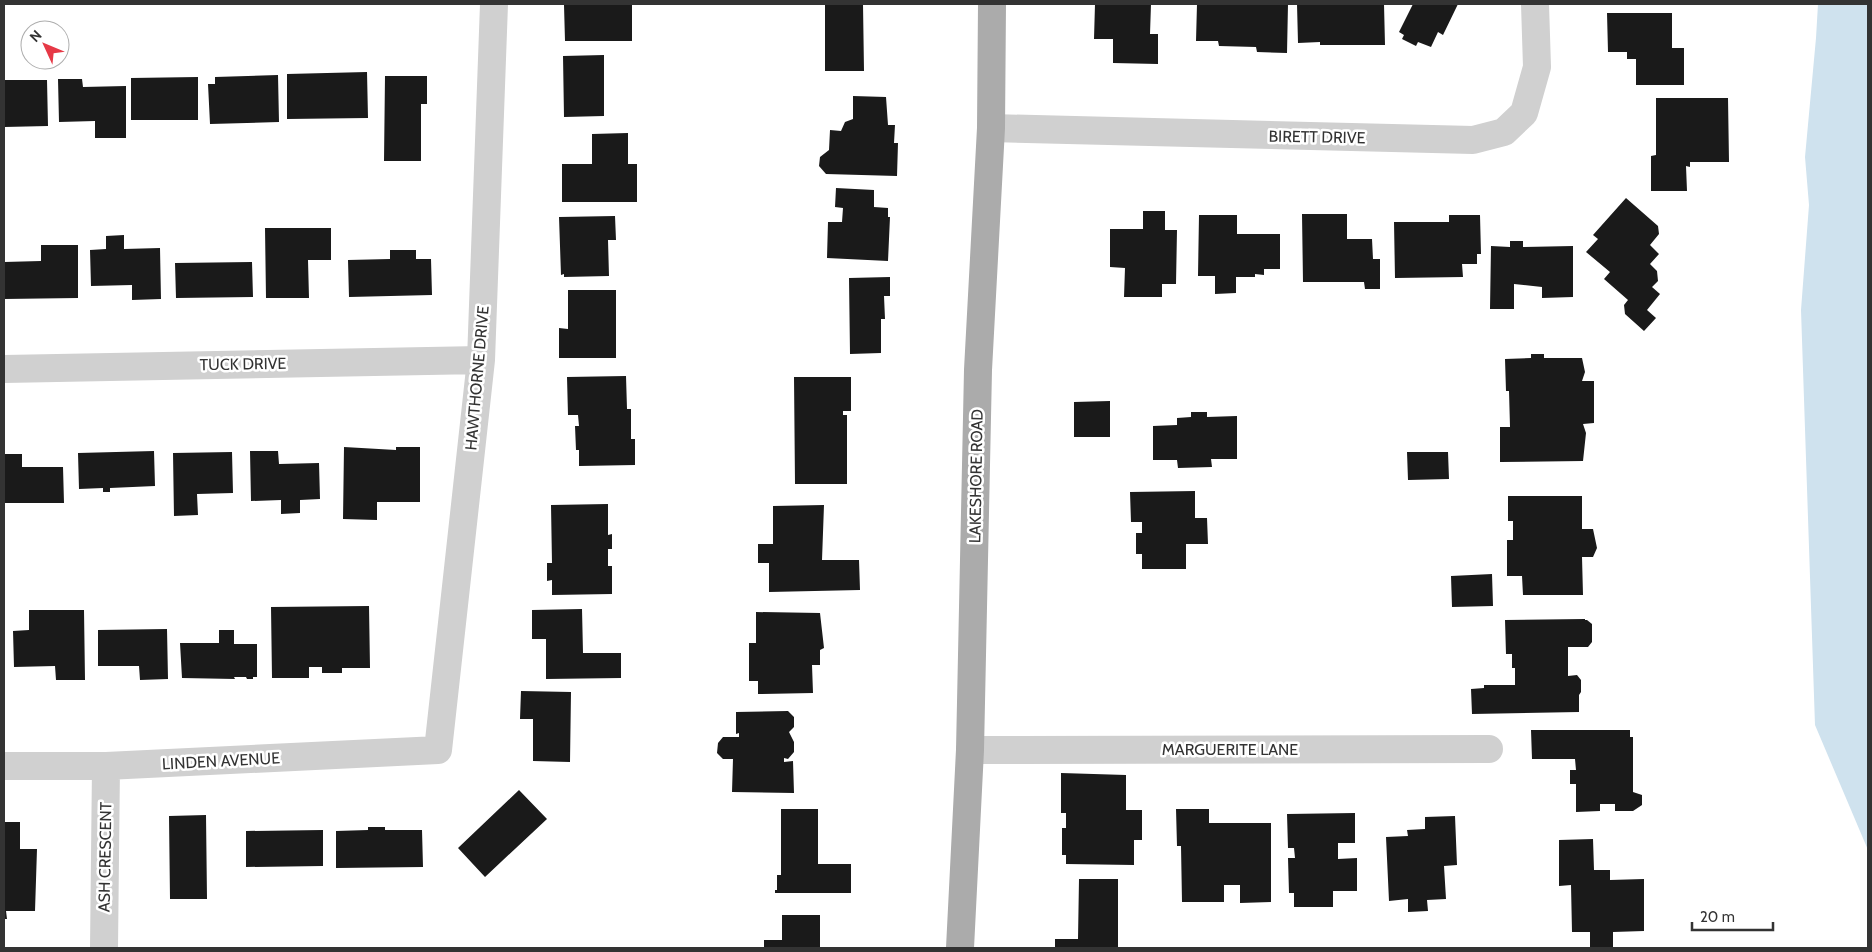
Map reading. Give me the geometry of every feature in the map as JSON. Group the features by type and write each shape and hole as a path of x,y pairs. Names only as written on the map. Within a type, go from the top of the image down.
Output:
{"main road":[{"name":"LAKESHORE ROAD","path":"960,948 970,750 978,370 991,128 992,4"}],"street":[{"name":"HAWTHORNE DRIVE","path":"438,750 482,360 494,4"},
{"name":"BIRETT DRIVE","path":"991,128 1473,140 1504,132 1524,113 1537,67 1536,4"},
{"name":"TUCK DRIVE","path":"4,369 482,360"},
{"name":"MARGUERITE LANE","path":"970,750 1489,748"},
{"name":"LINDEN AVENUE","path":"4,766 106,766 438,750"},
{"name":"ASH CRESCENT","path":"104,948 106,766"}],"water":[{"path":"1818,4 1868,4 1868,850 1815,725 1801,310 1809,205 1805,157"}],"building":[{"path":"632,4 632,41 565,41 564,5"},
{"path":"825,4 863,4 864,71 825,71"},
{"path":"1095,4 1151,4 1150,34 1158,34 1158,64 1113,63 1113,39 1094,39"},
{"path":"1197,4 1288,4 1287,53 1257,52 1256,47 1219,46 1218,41 1196,41"},
{"path":"1297,4 1384,4 1385,45 1320,45 1320,42 1298,43"},
{"path":"1413,4 1458,4 1443,35 1438,32 1431,47 1418,42 1416,46 1402,39 1404,35 1399,32"},
{"path":"1607,13 1672,13 1672,48 1684,48 1684,85 1636,85 1636,59 1627,59 1627,52 1608,52"},
{"path":"604,55 604,116 564,117 563,56"},
{"path":"367,72 368,118 287,119 287,74"},
{"path":"278,75 279,122 210,124 208,84 215,84 215,77"},
{"path":"385,76 427,76 427,104 421,104 421,161 384,161"},
{"path":"198,77 198,120 131,120 131,78"},
{"path":"58,79 82,79 83,87 126,86 126,138 95,138 95,121 59,122"},
{"path":"5,80 47,80 48,126 4,127"},
{"path":"853,96 886,97 888,125 895,125 894,143 898,143 897,176 826,174 819,166 820,157 829,150 830,130 841,131 845,122 853,119"},
{"path":"1656,98 1728,98 1729,162 1690,162 1690,167 1686,166 1687,191 1651,191 1651,156 1656,155"},
{"path":"628,133 628,164 637,164 637,202 562,202 562,164 592,164 592,134"},
{"path":"836,188 874,190 874,207 888,208 888,217 890,217 888,261 827,258 828,222 842,222 843,208 835,207"},
{"path":"1626,198 1658,226 1659,234 1650,245 1659,254 1650,264 1657,271 1658,281 1652,287 1660,294 1647,310 1656,318 1644,331 1625,314 1624,305 1628,300 1604,279 1610,272 1586,252 1598,239 1593,235"},
{"path":"1143,211 1165,211 1165,230 1177,230 1176,284 1162,284 1162,297 1124,297 1125,268 1110,267 1110,229 1143,229"},
{"path":"1302,214 1347,214 1347,239 1372,239 1373,259 1380,259 1380,289 1365,289 1364,282 1303,282"},
{"path":"1199,215 1237,215 1237,234 1280,234 1280,269 1264,269 1264,275 1255,274 1255,277 1236,277 1236,293 1215,294 1215,276 1198,276"},
{"path":"1449,215 1480,215 1481,254 1477,254 1477,264 1462,264 1463,277 1395,278 1394,222 1449,222"},
{"path":"615,216 616,240 608,240 609,276 564,277 564,274 561,275 559,217"},
{"path":"265,228 331,228 331,260 308,260 309,298 266,298"},
{"path":"124,235 124,249 160,248 161,299 132,300 132,285 91,286 90,250 106,249 106,236"},
{"path":"1510,241 1523,241 1523,247 1573,246 1573,297 1542,298 1542,287 1514,284 1514,309 1490,309 1491,246 1510,247"},
{"path":"41,245 78,245 78,298 4,299 4,262 41,261"},
{"path":"390,250 416,250 416,259 431,259 432,295 349,297 348,260 390,259"},
{"path":"252,262 253,297 176,298 175,263"},
{"path":"890,277 890,296 884,296 885,319 881,319 881,353 850,354 849,278"},
{"path":"568,290 616,290 616,358 559,358 559,328 568,329"},
{"path":"1531,354 1544,354 1544,358 1582,358 1585,372 1582,381 1594,381 1594,423 1583,424 1586,433 1583,461 1500,462 1500,427 1510,427 1509,391 1506,391 1505,359 1531,358"},
{"path":"626,376 627,409 631,409 631,439 635,439 635,465 579,466 579,450 576,450 575,426 579,426 578,415 568,415 567,377"},
{"path":"794,377 851,377 851,411 843,411 843,415 847,415 847,484 795,484"},
{"path":"1110,401 1110,437 1074,437 1074,402"},
{"path":"1191,412 1207,412 1207,417 1237,416 1237,459 1211,459 1212,467 1178,468 1177,460 1153,460 1153,426 1177,425 1177,418 1191,417"},
{"path":"344,447 396,450 396,447 420,447 420,502 377,502 377,520 343,519"},
{"path":"154,451 155,486 110,488 110,492 103,492 103,488 79,489 78,453"},
{"path":"250,451 278,451 279,464 319,463 320,499 300,500 300,513 281,514 281,500 251,501"},
{"path":"232,452 233,493 197,494 198,515 174,516 173,453"},
{"path":"1407,452 1448,452 1449,479 1408,480"},
{"path":"4,454 22,454 22,467 63,467 64,503 4,503"},
{"path":"1195,491 1195,518 1207,518 1208,544 1186,544 1186,569 1142,569 1142,554 1136,554 1136,533 1142,533 1142,522 1131,522 1130,492"},
{"path":"1508,496 1582,496 1582,529 1593,529 1597,548 1593,557 1582,557 1583,595 1523,595 1522,576 1507,576 1507,540 1513,540 1513,521 1508,521"},
{"path":"608,504 608,535 612,534 612,549 608,549 608,566 612,566 612,594 552,595 552,580 547,581 547,563 552,563 551,505"},
{"path":"824,505 822,560 859,560 860,590 769,592 769,563 758,563 758,544 773,544 773,506"},
{"path":"1492,574 1493,606 1452,607 1451,576"},
{"path":"369,606 370,668 342,668 342,673 322,673 322,667 309,667 309,678 272,678 271,607"},
{"path":"582,609 583,653 621,653 621,678 546,679 546,639 532,639 532,610"},
{"path":"29,610 84,610 85,680 56,680 55,666 14,667 13,631 29,630"},
{"path":"756,612 820,613 824,648 820,650 820,665 812,665 813,693 758,694 758,681 749,681 749,643 756,643"},
{"path":"1585,619 1592,624 1592,642 1588,647 1568,647 1568,676 1577,675 1581,680 1579,712 1472,714 1471,689 1484,688 1484,685 1515,685 1515,668 1512,668 1512,654 1506,654 1505,620"},
{"path":"167,629 168,679 140,680 139,666 98,666 98,630"},
{"path":"219,630 234,630 234,644 257,644 257,677 253,677 253,679 247,679 246,677 234,677 235,679 182,678 180,643 219,643"},
{"path":"521,691 571,692 570,762 533,761 533,719 520,719"},
{"path":"788,711 794,717 794,727 789,732 794,742 794,752 788,759 784,758 784,762 793,761 794,793 732,792 733,759 723,759 717,753 718,743 723,737 739,737 739,733 736,734 736,712"},
{"path":"1531,730 1630,730 1630,737 1633,737 1633,792 1642,795 1642,805 1633,811 1615,811 1615,804 1600,804 1600,811 1576,812 1576,784 1570,784 1570,770 1576,770 1575,759 1532,759"},
{"path":"1061,773 1126,775 1126,810 1142,810 1142,840 1134,840 1134,865 1066,864 1066,855 1062,855 1062,828 1066,828 1066,813 1061,813"},
{"path":"519,790 547,819 485,877 458,848"},
{"path":"781,809 818,809 818,864 851,864 851,893 775,893 775,890 777,890 777,875 781,875"},
{"path":"1176,809 1209,809 1209,823 1271,823 1271,902 1240,903 1240,885 1224,885 1224,902 1182,902 1181,846 1177,846"},
{"path":"1355,813 1355,843 1338,843 1338,859 1357,858 1357,891 1333,891 1333,907 1294,907 1294,893 1289,893 1288,858 1295,858 1294,848 1288,848 1287,814"},
{"path":"206,815 207,899 170,899 169,816"},
{"path":"1455,816 1457,865 1444,866 1446,899 1427,900 1428,911 1408,912 1408,899 1389,901 1386,837 1408,836 1407,830 1425,829 1425,817"},
{"path":"4,822 20,822 20,849 37,849 35,911 6,911 7,919 4,919"},
{"path":"368,827 385,827 385,830 422,830 423,867 336,868 336,831 368,830"},
{"path":"323,830 323,866 246,867 246,831"},
{"path":"1593,839 1594,870 1610,870 1610,880 1644,879 1644,931 1613,932 1613,948 1590,948 1590,932 1572,932 1571,885 1559,886 1559,840"},
{"path":"1079,879 1118,879 1118,948 1055,948 1055,939 1078,939"},
{"path":"782,915 820,915 820,948 764,948 764,940 782,940"}]}
